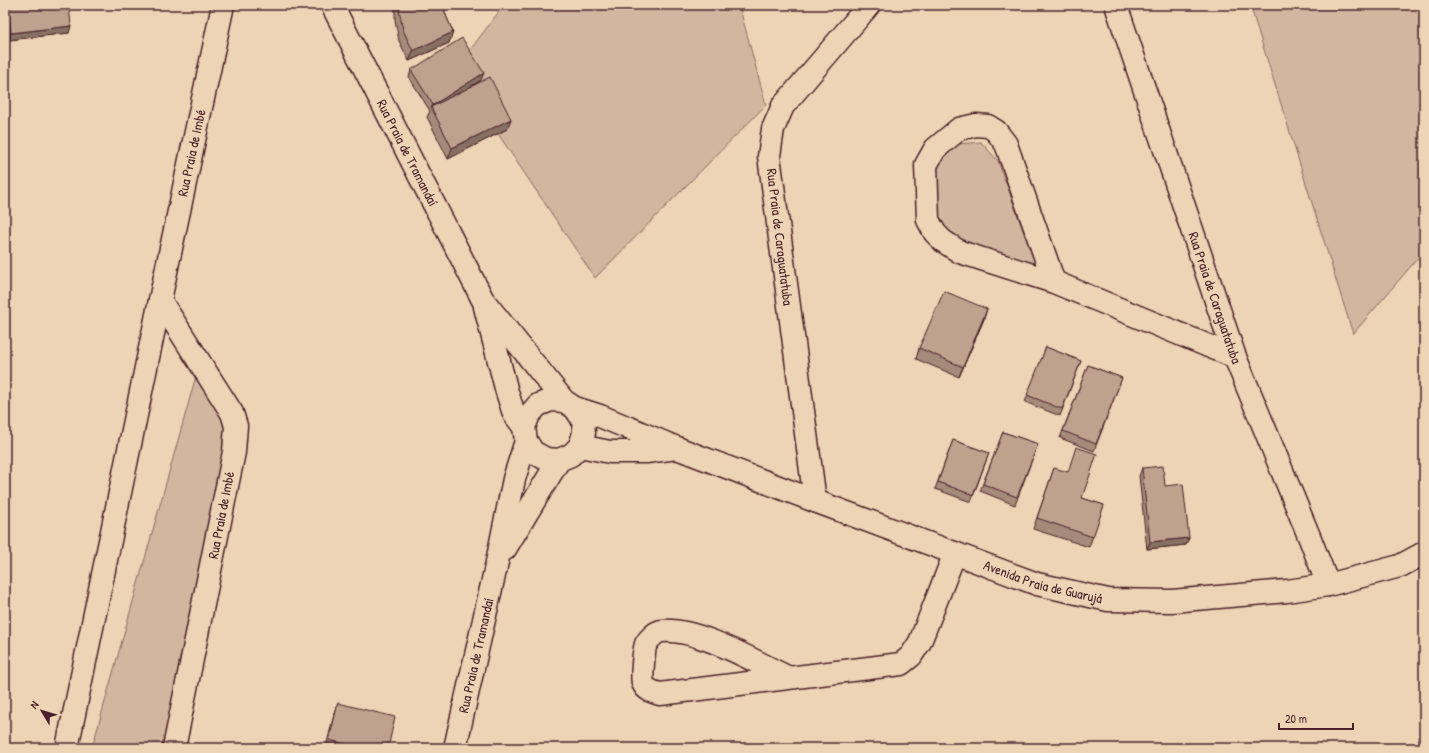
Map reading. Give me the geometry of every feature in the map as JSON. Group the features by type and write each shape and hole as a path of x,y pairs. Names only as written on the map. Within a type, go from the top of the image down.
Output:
{"street":[{"name":"Rua Praia de Imbé","path":"67,748 223,5"},
{"name":"Rua Praia de Tramandaí","path":"332,5 483,300 507,392 514,414 525,434 455,748"},
{"name":"Rua Praia de Caraguatatuba","path":"815,502 769,156 772,130 783,106 869,5"},
{"name":"Rua Praia de Caraguatatuba","path":"1116,5 1234,357 1310,536 1328,585"},
{"path":"1054,282 1006,144 996,131 988,126 976,126 959,130 935,149 926,165 928,220 934,233 943,241 960,252 1054,282 1234,357"},
{"name":"Rua Praia de Imbé","path":"160,300 232,413 236,426 234,452 174,748"},
{"name":"Rua Praia de Tramandaí","path":"483,300 570,405"},
{"path":"551,400 570,405 583,420 584,433 580,446 571,455 560,460 546,459 534,452 525,434 528,414 538,404 551,400"},
{"name":"Avenida Praia de Guarujá","path":"570,405 815,502 1037,584 1108,600 1172,601 1287,591 1328,585 1400,566 1424,553"},
{"name":"Avenida Praia de Guarujá","path":"580,446 610,452 646,452 677,448"},
{"name":"Rua Praia de Tramandaí","path":"497,562 560,460"},
{"path":"787,678 710,640 676,630 660,631 645,645 641,681 651,692 660,694 901,664 911,656 920,642 955,553"}],"shaded area":[{"path":"504,5 739,5 766,105 595,278 455,70"},
{"path":"1250,5 1424,5 1424,251 1353,334"},
{"path":"981,142 998,161 1036,266 958,243 940,228 937,194 938,161 959,144"},
{"path":"201,358 235,420 164,748 92,748"}],"building":[{"path":"8,5 69,5 71,26 11,33"},
{"path":"399,5 444,5 445,13 453,32 413,51 403,30"},
{"path":"462,38 484,73 433,105 411,70"},
{"path":"490,77 511,119 452,148 431,107"},
{"path":"944,291 987,309 963,367 919,348"},
{"path":"1046,347 1081,361 1062,409 1027,395"},
{"path":"1088,365 1122,378 1096,444 1063,431"},
{"path":"1003,432 1038,444 1017,497 983,484"},
{"path":"953,440 989,453 973,495 938,482"},
{"path":"1076,447 1097,454 1082,498 1104,505 1093,537 1037,518 1054,468 1068,472"},
{"path":"1163,466 1165,486 1183,484 1189,538 1150,542 1142,468"},
{"path":"338,703 395,717 388,748 362,748 329,740"}]}
